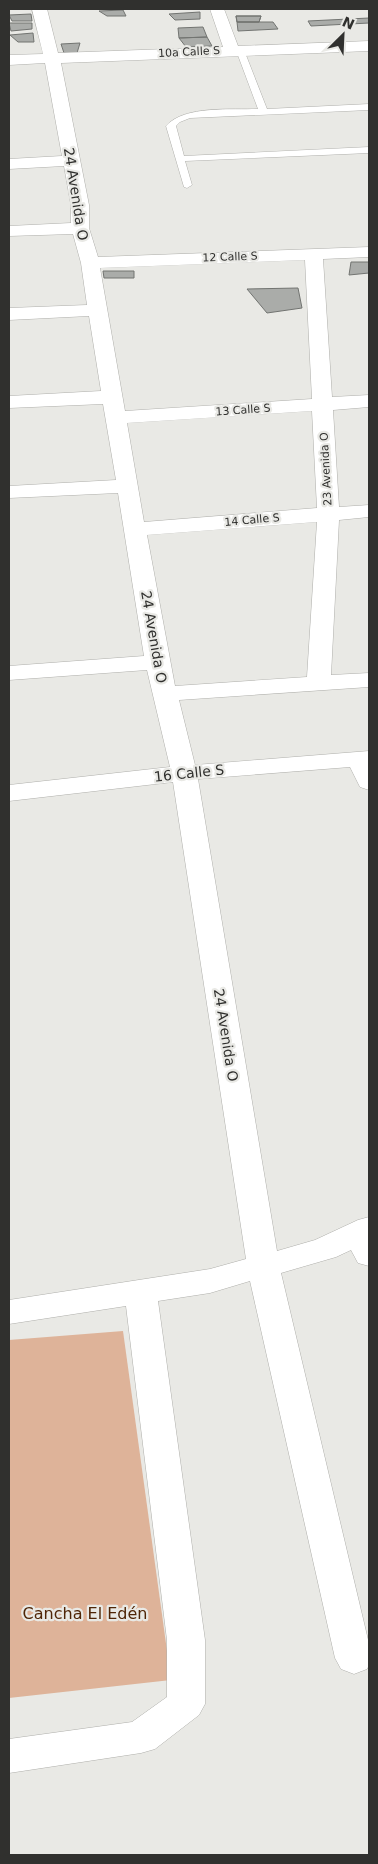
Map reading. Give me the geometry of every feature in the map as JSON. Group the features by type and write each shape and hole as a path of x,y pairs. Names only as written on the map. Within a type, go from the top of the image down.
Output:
{"street":[{"name":"24 Avenida O","path":"39,9 52,58 80,205 80,228 90,263 157,662 184,773 263,1266 354,1658"},
{"path":"217,9 236,50"},
{"name":"10a Calle S","path":"9,60 369,46"},
{"path":"9,164 72,161"},
{"path":"9,231 80,228"},
{"name":"12 Calle S","path":"90,263 369,252"},
{"name":"23 Avenida O","path":"314,254 328,514 319,684"},
{"path":"9,314 98,310"},
{"name":"13 Calle S","path":"9,402 114,408 322,404 369,401"},
{"path":"9,492 127,486"},
{"name":"14 Calle S","path":"135,529 369,511"},
{"path":"9,673 157,662"},
{"path":"164,694 369,680"},
{"path":"364,758 369,782"},
{"name":"16 Calle S","path":"9,793 184,773 364,758"},
{"path":"9,1312 210,1280 367,1238"},
{"path":"9,1756 141,1737 186,1704 186,1640 140,1291"}],"lane":[{"path":"236,50 264,112"},
{"path":"187,186 171,126 177,120 189,115 369,107"},
{"path":"181,160 212,156 369,150"}],"green space":[{"name":"Cancha El Edén","path":"123,1331 171,1680 9,1698 9,1340"}],"building":[{"path":"123,10 126,16 107,16 99,11"},
{"path":"200,12 200,19 175,20 169,14"},
{"path":"31,14 32,21 12,21 9,15"},
{"path":"236,16 261,16 259,22 237,22"},
{"path":"236,16 261,16 259,22 237,22"},
{"path":"369,18 369,23 311,26 308,21"},
{"path":"237,22 273,22 278,29 238,31"},
{"path":"9,23 32,23 32,29 11,31"},
{"path":"203,27 207,37 179,38 178,28"},
{"path":"33,33 34,42 18,42 10,35"},
{"path":"207,37 212,46 186,47 179,38"},
{"path":"80,43 77,53 64,53 61,44"},
{"path":"351,262 369,262 369,273 349,275"},
{"path":"103,271 134,271 134,278 104,278"},
{"path":"298,288 302,308 267,313 247,289"}]}
